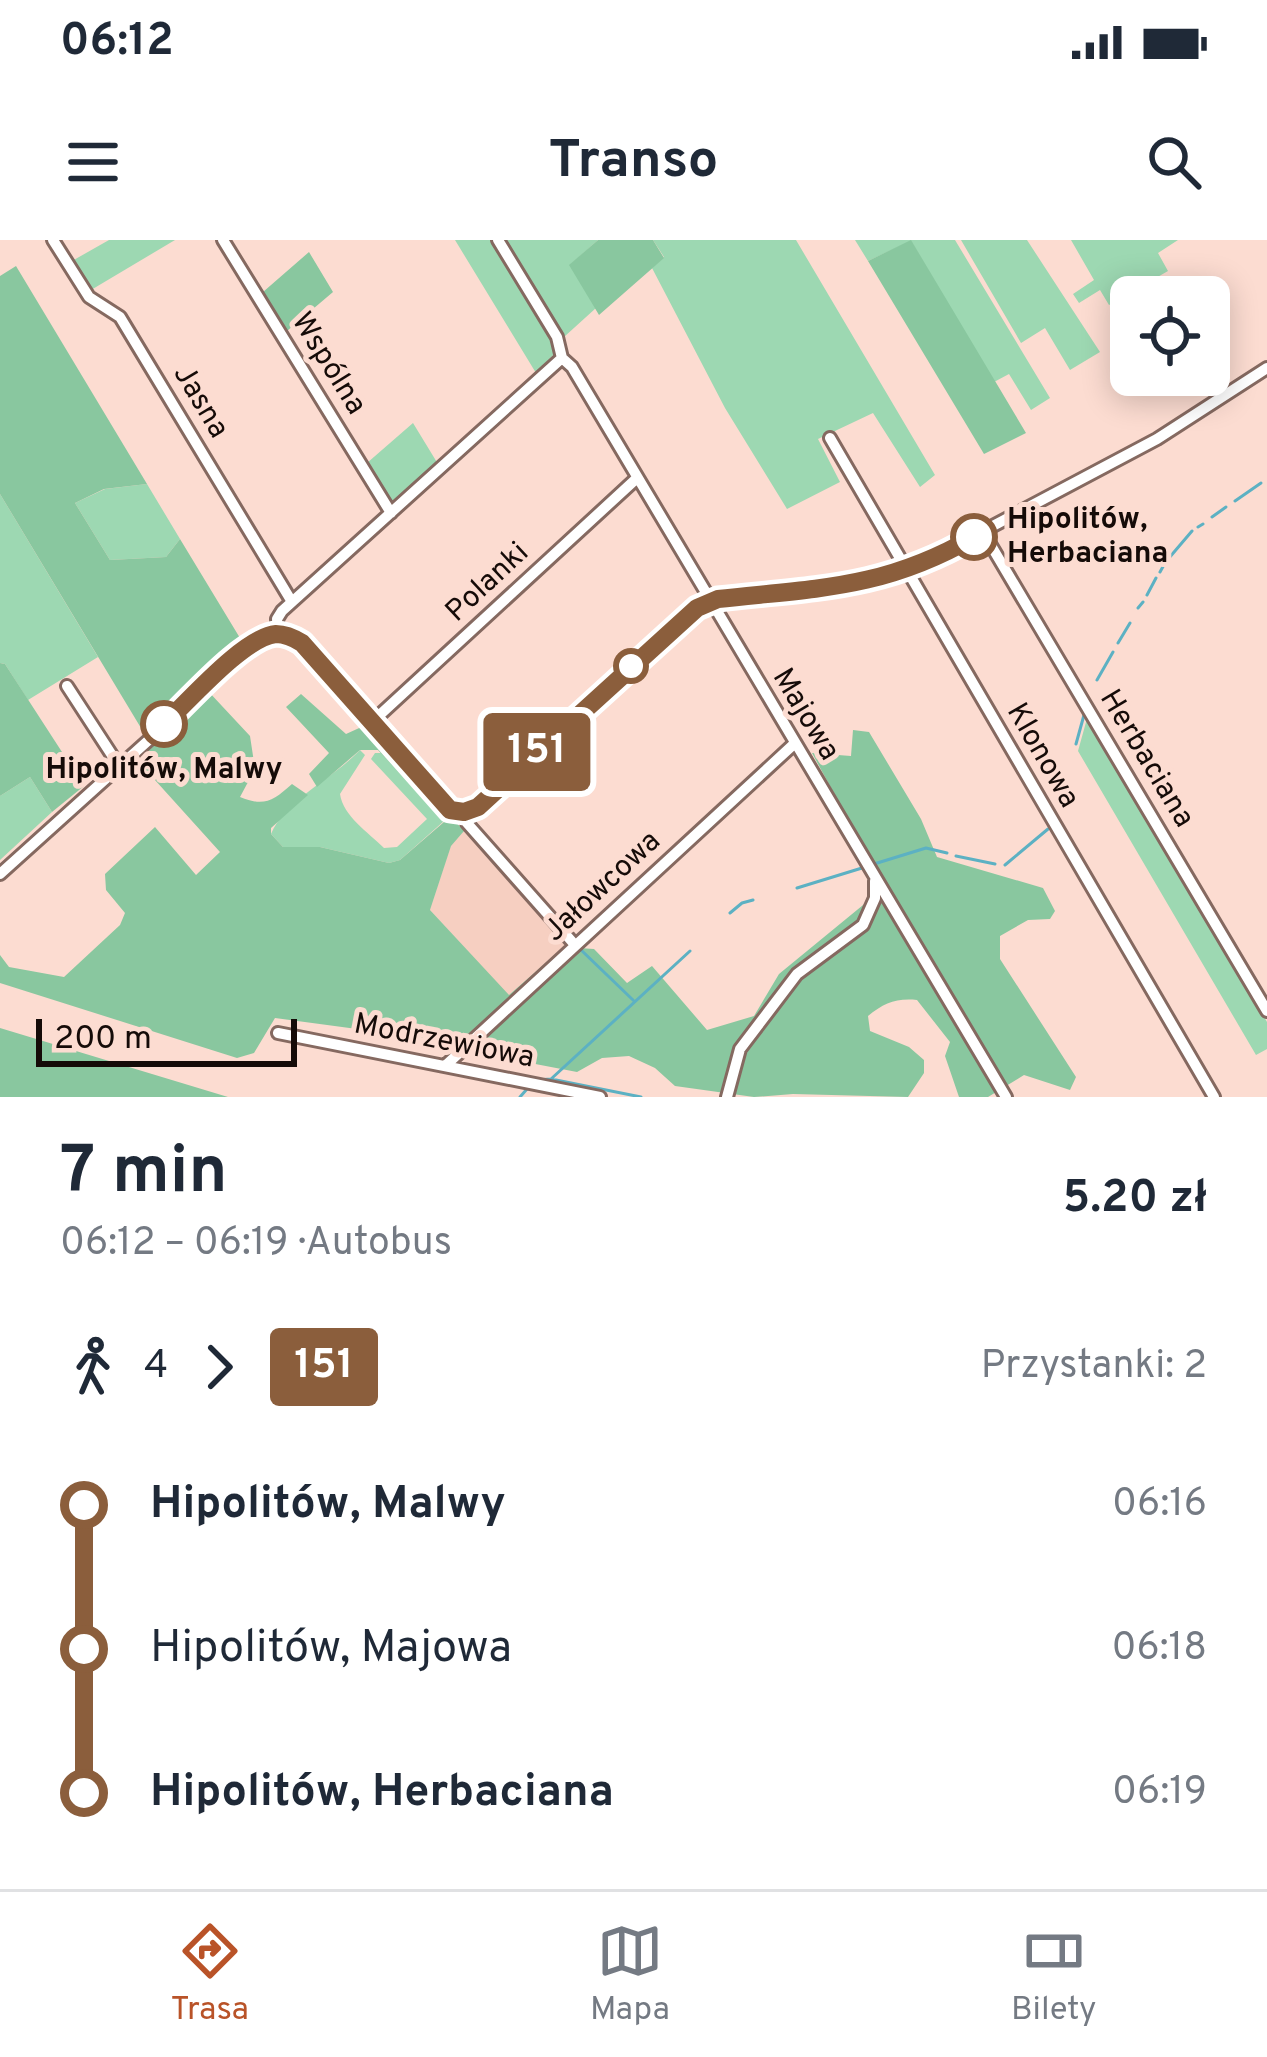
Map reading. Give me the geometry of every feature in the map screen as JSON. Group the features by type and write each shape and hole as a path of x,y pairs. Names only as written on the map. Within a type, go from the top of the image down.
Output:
{"street":[{"name":"Jasna","path":"53,240 89,297 120,317 292,602"},
{"name":"Wspólna","path":"223,240 391,513"},
{"name":"Majowa","path":"499,240 557,337 562,358 572,367 1006,1097"},
{"path":"278,634 280,613 562,358"},
{"path":"0,874 251,644 278,634 302,643 450,810 464,812 478,807 686,615 709,602 821,590 908,571 1157,439 1267,368"},
{"name":"Klonowa","path":"830,438 1214,1097"},
{"name":"Polanki","path":"372,722 636,478"},
{"name":"Herbaciana","path":"983,532 1267,1011"},
{"path":"67,686 118,766"},
{"name":"Jałowcowa","path":"445,1066 794,744"},
{"path":"464,812 467,823 575,945"},
{"path":"727,1097 740,1049 797,974 863,925 875,898 875,878"},
{"name":"Modrzewiowa","path":"278,1033 600,1097"}],"shaded area":[{"path":"464,831 567,943 509,996 430,910 451,845"}],"green space":[{"path":"109,240 175,240 91,290 72,261"},
{"path":"455,240 493,240 558,350 536,373"},
{"path":"505,240 598,240 570,265 596,308 564,337"},
{"path":"598,240 653,240 664,258 599,315 569,265"},
{"path":"653,240 796,240 935,475 920,487 873,413 818,439 840,482 787,509 725,408 652,268 664,257"},
{"path":"855,240 955,240 1050,398 1031,410 1009,374 994,382 911,241 868,261"},
{"path":"911,240 1026,433 984,454 868,261"},
{"path":"961,240 1027,240 1100,352 1070,370 1045,328 1021,343"},
{"path":"1071,240 1178,240 1158,253 1168,271 1159,276 1110,276 1109,305 1100,290 1079,303 1073,294 1094,280"},
{"path":"309,252 333,292 287,331 263,292"},
{"path":"16,266 147,484 104,489 75,503 110,560 166,557 180,539 243,643 144,733 0,494 0,276"},
{"path":"413,423 438,464 393,505 367,463"},
{"path":"147,484 180,539 166,557 110,560 75,503 105,489"},
{"path":"0,494 98,657 28,700 0,663"},
{"path":"0,663 84,786 52,812 30,777 0,796"},
{"path":"208,691 250,736 255,769 240,797 268,801 292,784 308,795 271,828 283,847 320,847 389,863 400,860 444,822 378,750 360,750 317,787 309,774 329,753 286,707 301,694 346,734 368,724 464,831 451,846 430,910 509,995 564,947 594,949 627,983 652,966 707,1030 754,1016 779,974 885,887 812,753 851,756 853,730 869,732 921,819 937,857 1043,888 1055,911 1050,919 1028,920 1000,936 1000,959 1076,1077 1070,1090 1024,1075 988,1097 959,1097 945,1056 950,1042 917,1000 891,1002 868,1016 870,1031 909,1047 924,1060 924,1073 908,1097 754,1097 675,1086 655,1068 629,1056 602,1058 577,1072 468,1051 457,1033 424,1038 275,1018 254,1053 237,1058 0,983 0,955 9,967 64,977 120,925 125,913 106,890 105,874 155,827 196,875 220,852 136,759"},
{"path":"1088,715 1267,1022 1267,1049 1256,1055 1078,751"},
{"path":"360,750 365,755 340,794 351,817 384,848 397,847 427,819 371,759 375,753 381,753 444,821 400,860 389,863 320,847 283,847 271,834 278,821"},
{"path":"30,777 52,812 0,860 0,796"},
{"path":"0,1028 228,1097 0,1097"}],"waterway":[{"path":"1235,501 1261,483"},
{"path":"1212,517 1226,507"},
{"path":"1198,527 1203,524"},
{"path":"1169,558 1192,531"},
{"path":"1160,572 1165,563"},
{"path":"1147,595 1156,578"},
{"path":"1138,608 1143,602"},
{"path":"1118,643 1130,623"},
{"path":"1097,680 1113,652"},
{"path":"1076,744 1084,715"},
{"path":"1005,865 1048,829"},
{"path":"874,864 926,848 947,853"},
{"path":"956,856 995,864"},
{"path":"797,888 862,868"},
{"path":"730,913 753,900"},
{"path":"580,949 633,1000"},
{"path":"551,1079 690,951"},
{"path":"536,1080 641,1097"},
{"path":"520,1097 527,1089"}],"bus line":[{"name":"151","path":"164,724 251,644 271,635 290,636 302,643 450,810 464,812 478,807 697,608 718,599 858,584 908,571 974,537"}],"place":[{"name":"Hipolitów, Herbaciana","path":"974,537"},
{"name":"Hipolitów, Malwy","path":"164,724"}]}
